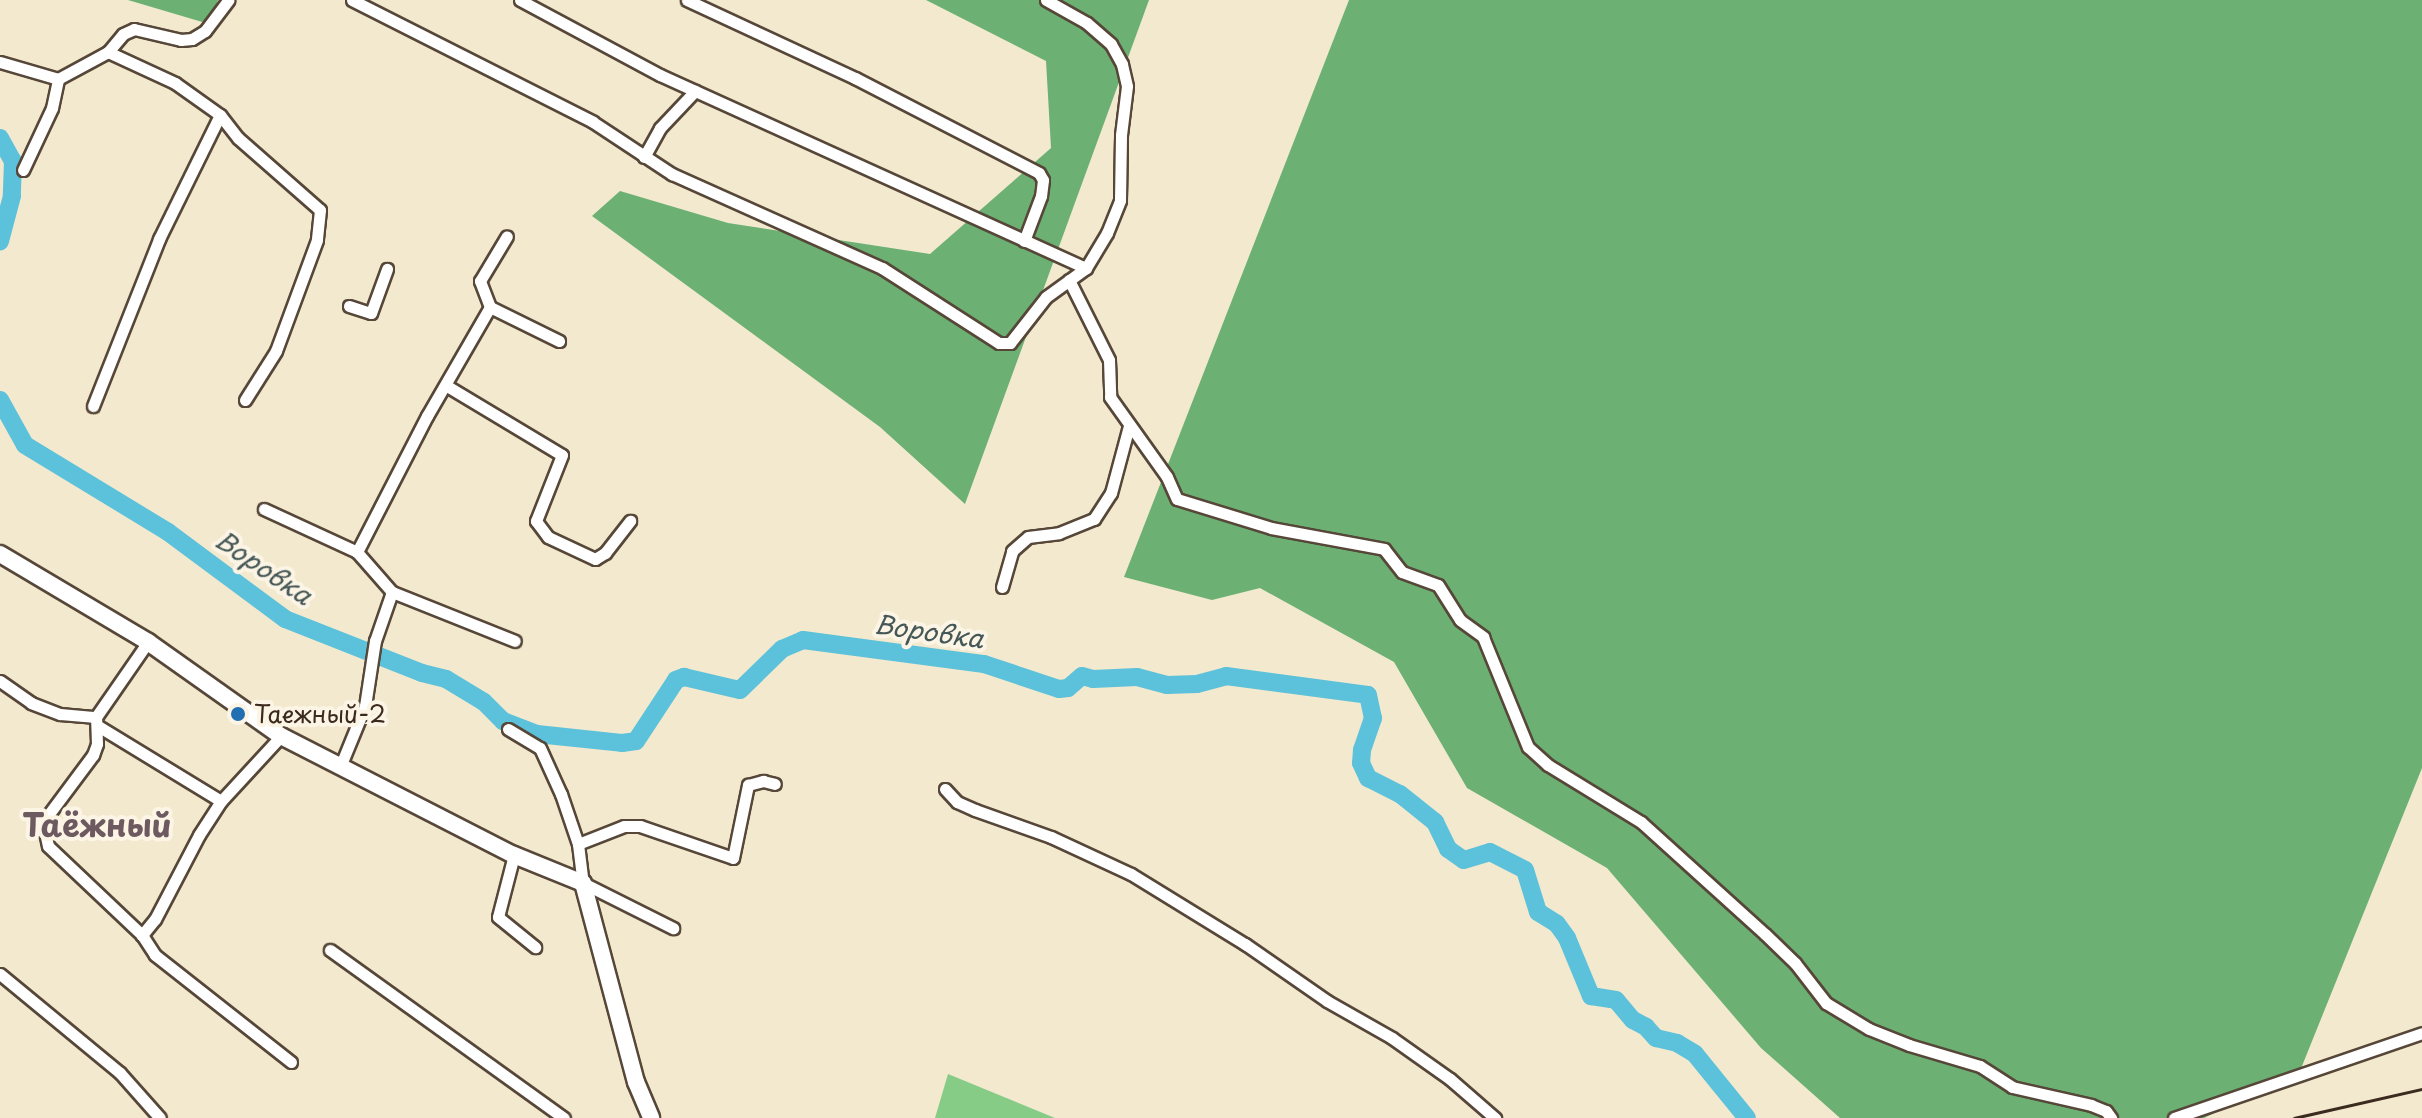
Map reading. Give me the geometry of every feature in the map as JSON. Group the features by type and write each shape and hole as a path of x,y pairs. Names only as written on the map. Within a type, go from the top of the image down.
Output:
{"street":[{"path":"0,62 58,79 108,52 123,34 134,29 181,40 192,39 205,31 228,0"},
{"path":"352,0 593,122 672,174 882,268 999,343 1010,343 1046,297 1086,268 1107,233 1120,200 1121,135 1127,86 1122,64 1111,44 1087,23 1046,0"},
{"path":"520,0 555,21 695,91 1086,268"},
{"path":"687,0 855,78 1039,173 1043,180 1041,196 1024,241"},
{"path":"108,52 175,83 220,115 238,138 320,210 317,240 276,351 245,400"},
{"path":"23,170 52,108 58,79"},
{"path":"644,157 660,128 695,91"},
{"path":"93,406 159,239 220,115"},
{"path":"507,236 480,281 490,307 559,341"},
{"path":"349,306 371,313 387,269"},
{"path":"1069,280 1109,360 1110,397 1167,477 1177,499 1271,528 1384,549 1402,572 1438,585 1460,620 1483,637 1528,747 1548,765 1641,822 1795,963 1826,1003 1869,1029 1895,1040 1980,1066 2012,1087 2091,1105 2106,1111 2111,1118"},
{"path":"357,552 427,416 490,307"},
{"path":"447,386 562,455 536,521 548,537 595,559 605,553 630,521"},
{"path":"1002,587 1012,551 1028,537 1059,533 1094,519 1111,493 1129,426"},
{"path":"264,509 357,552 392,592 515,641"},
{"path":"0,554 148,642 281,736 514,855 583,883 673,928"},
{"path":"340,767 365,706 375,641 392,592"},
{"path":"148,642 97,721 93,755 43,822 43,835 48,846 142,935 155,955 291,1062"},
{"path":"0,681 31,703 60,714 97,721 221,801"},
{"path":"508,729 540,748 561,794 578,844 583,883 636,1082 651,1118"},
{"path":"142,935 155,919 199,835 221,801 281,736"},
{"path":"578,844 624,826 640,826 733,858 748,785 763,781 775,784"},
{"path":"945,789 957,802 1051,837 1143,882 1245,944 1327,1001 1392,1038 1450,1079 1495,1118"},
{"path":"514,855 498,917 535,947"},
{"path":"330,950 564,1118"},
{"path":"0,974 120,1073 160,1118"},
{"path":"2174,1118 2422,1033"}],"green space":[{"path":"128,0 218,0 209,24"},
{"path":"926,0 1149,0 965,504 880,427 592,216 620,191 728,223 930,254 1051,148 1046,61"},
{"path":"1349,0 2422,0 2422,768 2300,1071 2204,1118 1840,1118 1761,1048 1607,868 1467,788 1394,662 1260,588 1212,600 1124,577"},
{"path":"948,1074 1055,1118 935,1118"}],"waterway":[{"name":"Воровка","path":"0,138 13,161 12,196 0,241"},
{"name":"Воровка","path":"0,400 25,445 168,532 285,619 422,673 446,679 484,702 503,721 537,734 622,743 636,741 676,680 684,677 740,690 782,649 803,640 984,664 1059,689 1068,688 1082,676 1093,679 1137,677 1167,685 1197,684 1226,676 1368,695 1373,718 1361,763 1368,778 1400,794 1435,822 1448,849 1464,860 1490,852 1525,870 1538,912 1557,924 1567,938 1591,996 1616,1000 1633,1020 1646,1027 1656,1038 1677,1043 1695,1054 1747,1118"}],"railway":[{"path":"2294,1118 2422,1089"}],"place":[{"name":"Таежный-2","path":"238,714"}],"district":[{"name":"Таёжный","path":"97,824"}]}
